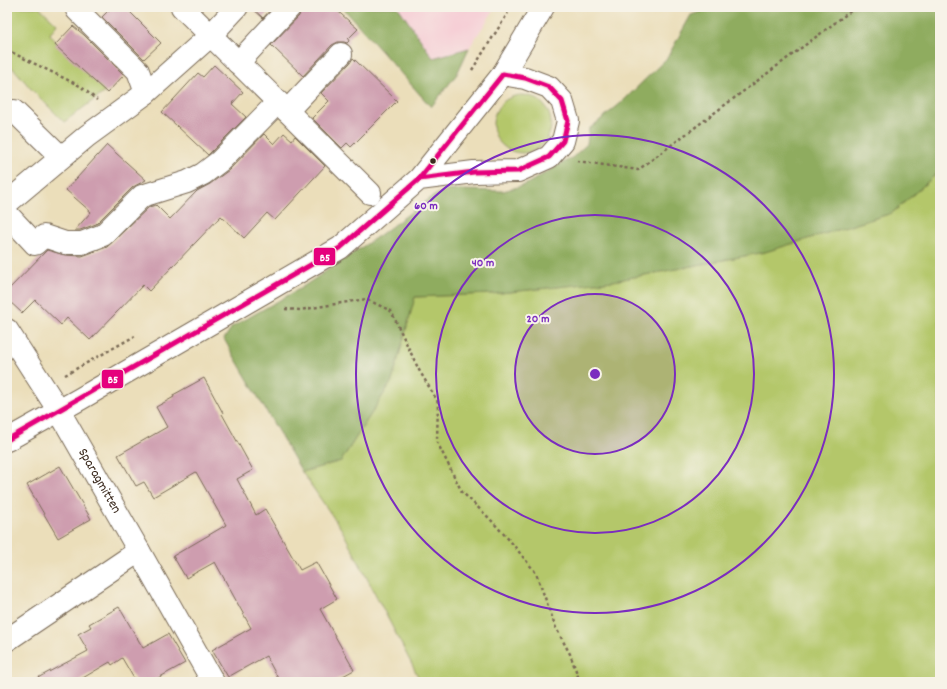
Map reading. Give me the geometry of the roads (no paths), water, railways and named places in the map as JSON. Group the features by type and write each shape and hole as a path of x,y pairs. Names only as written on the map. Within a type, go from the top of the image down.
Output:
{"street":[{"path":"80,7 77,10 138,71 146,93"},
{"path":"182,7 370,193"},
{"path":"7,204 87,136 146,93 210,36 237,7"},
{"path":"238,63 290,7"},
{"path":"7,440 340,248 419,179 504,74 542,7"},
{"path":"7,214 35,244 44,236 64,243 82,243 103,235 142,196 187,182 203,174 220,161 341,54"},
{"path":"419,179 474,172 518,171 549,157 564,141 568,121 562,101 549,87 525,78 504,74"},
{"path":"14,111 61,157"},
{"name":"Sparagmitten","path":"7,330 59,411 213,682"},
{"path":"7,640 139,550"}]}
